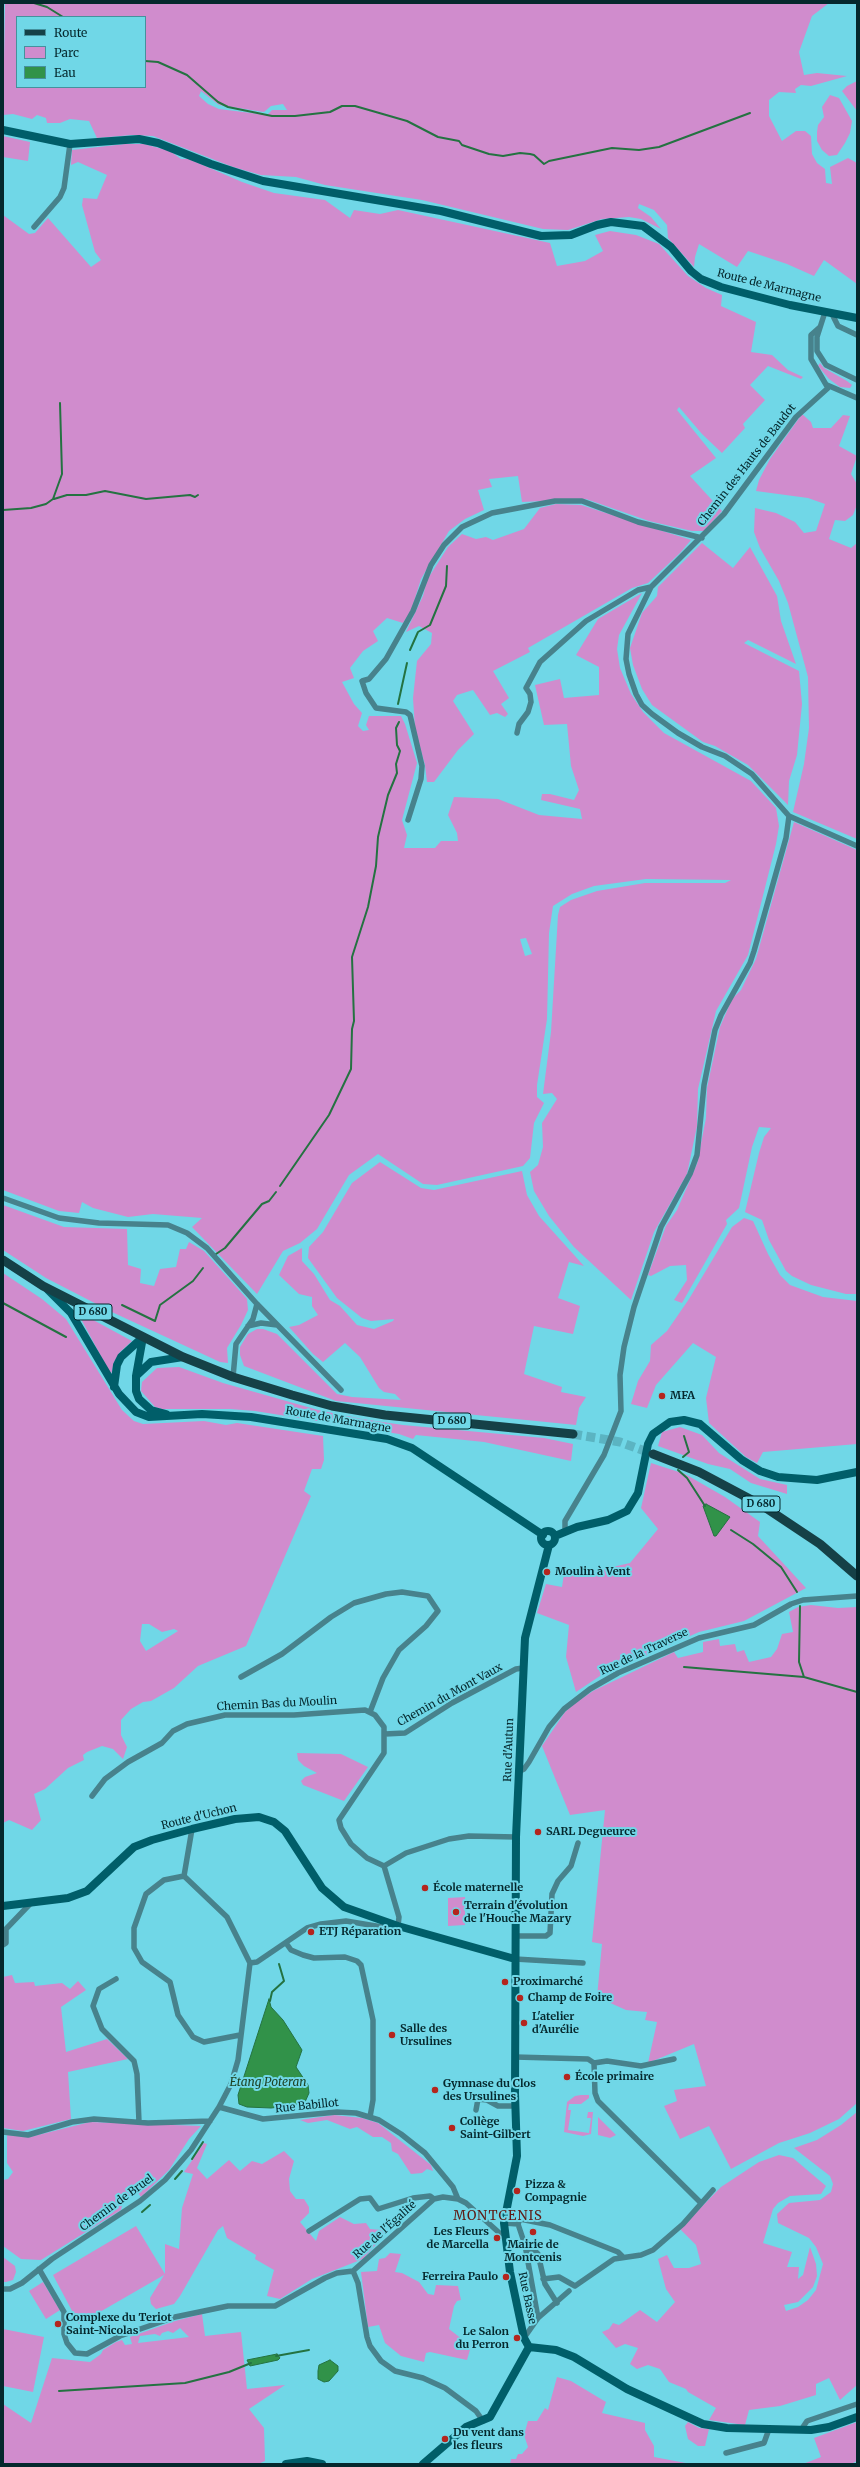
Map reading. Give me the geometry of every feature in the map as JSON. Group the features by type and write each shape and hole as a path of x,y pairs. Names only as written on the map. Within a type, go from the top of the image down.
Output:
{"main road":[{"name":"Route de Marmagne","path":"3,130 70,144 139,139 158,143 243,176 263,181 441,211 531,233 557,237 570,235 597,225 611,222 643,226 671,247 691,271 701,279 721,287 828,313 857,318"},
{"name":"D 680","path":"3,1260 43,1286 143,1337 183,1357 233,1377 332,1406 385,1415 573,1434"},
{"name":"Route de Marmagne","path":"43,1286 71,1313 114,1386 126,1404 136,1412 150,1417 202,1414 250,1417 387,1439 412,1448 543,1535"},
{"name":"Route de Marmagne","path":"143,1337 136,1376 136,1391 144,1404 151,1410 175,1416"},
{"path":"114,1386 116,1370 121,1357 143,1337"},
{"path":"136,1376 152,1362 183,1357"},
{"path":"555,1536 565,1531 608,1520 627,1511 638,1493 648,1444 652,1434 670,1422 684,1420 700,1424 742,1460 760,1471 778,1478 816,1480 857,1472"},
{"name":"D 680","path":"653,1454 699,1472 763,1506 820,1544 857,1576"},
{"path":"550,1532 555,1536 554,1542 549,1545 542,1541 543,1535 550,1532"},
{"name":"Rue d'Autun","path":"504,2223 506,2206 517,2156 515,2057 516,1837 520,1770 523,1668 525,1638 549,1545"},
{"name":"Route d'Uchon","path":"3,1906 30,1904 68,1898 87,1891 134,1848 152,1840 192,1829 248,1817 266,1818 274,1822 285,1831 314,1877 336,1902 358,1914 515,1959"},
{"name":"Rue Basse","path":"504,2223 505,2238 524,2338 529,2347"},
{"path":"423,2464 466,2427 487,2419 515,2374 520,2359 529,2347 550,2349 574,2357 627,2389 703,2424 727,2428 801,2430 825,2428 857,2417"},
{"path":"286,2464 307,2461 322,2464"}],"street":[{"path":"34,227 60,197 64,188 70,144"},
{"path":"857,335 838,326 828,313 820,327 811,335 811,359 814,368 828,385 857,398"},
{"path":"848,317 857,313"},
{"path":"820,327 817,350 823,361 833,370 857,380"},
{"name":"Chemin des Hauts de Baudot","path":"651,587 702,538 724,514 796,416 828,388 828,385"},
{"path":"408,820 421,779 422,766 410,715 406,712 376,708 366,693 362,682 381,667 406,627 424,580 444,545 462,527 475,519 492,513 555,501 582,501 638,522 702,538"},
{"path":"517,733 519,724 528,712 531,702 530,694 526,688 540,662 586,621 627,596 646,587 651,587"},
{"path":"651,587 634,618 626,647 628,674 642,705 678,733 702,747 724,756 752,774 789,816 857,846"},
{"path":"565,1531 565,1521 604,1455 621,1411 620,1375 624,1344 634,1307 661,1227 690,1174 697,1155 704,1084 715,1030 721,1015 750,963 786,838 789,816"},
{"path":"3,1198 59,1218 99,1223 168,1225 187,1233 208,1248 257,1304 341,1390"},
{"path":"233,1377 236,1344 253,1319 257,1304"},
{"path":"248,1326 269,1323 279,1326"},
{"path":"184,1876 227,1917 250,1963 257,1962 307,1928 332,1922 356,1922 394,1929 398,1926 399,1917 384,1866 367,1858 351,1844 341,1828 339,1820 381,1760 386,1744 384,1727 370,1712 383,1678 399,1650 426,1626 438,1611 435,1605 428,1596 402,1592 386,1594 354,1604 331,1617 282,1654 241,1677"},
{"name":"Rue de la Traverse","path":"520,1770 524,1769 549,1727 564,1709 590,1689 618,1673 698,1638 754,1625 791,1604 803,1600 857,1596"},
{"name":"Chemin du Mont Vaux","path":"385,1734 405,1733 452,1703 516,1669 523,1668"},
{"name":"Chemin Bas du Moulin","path":"92,1796 105,1779 128,1762 162,1743 174,1731 187,1724 225,1715 294,1715 360,1710 370,1712"},
{"path":"184,1876 192,1829"},
{"path":"384,1866 406,1853 448,1839 469,1836 516,1837"},
{"path":"516,1936 546,1936 550,1933 552,1894 558,1881 571,1866 578,1843"},
{"path":"184,1876 164,1880 146,1894 134,1928 134,1948 142,1962 170,1982 178,2015 193,2038 198,2041 209,2042 240,2035"},
{"path":"3,1945 6,1943 6,1929 30,1904"},
{"path":"286,1943 291,1950 314,1958 345,1957 357,1961 361,1965 374,2020 373,2100 370,2117"},
{"path":"515,1959 583,1963"},
{"name":"Chemin de Bruel","path":"3,2289 16,2287 39,2269 153,2191 179,2166 219,2106 235,2072 250,1963"},
{"path":"116,1979 99,1989 93,2006 102,2028 134,2061 137,2074 139,2122"},
{"path":"515,2057 588,2059 594,2063"},
{"path":"594,2063 600,2061 649,2066 674,2059"},
{"path":"594,2063 595,2093 598,2101 701,2203"},
{"path":"476,2110 478,2099 487,2100 498,2106 516,2106"},
{"name":"Rue Babillot","path":"219,2106 262,2120 337,2112 370,2117 390,2126 425,2153 453,2187 458,2199"},
{"path":"3,2132 28,2135 85,2120 105,2119 139,2122 210,2121"},
{"path":"544,2279 559,2277 575,2286 607,2263 622,2256 641,2255 653,2250 683,2224 713,2190"},
{"path":"309,2231 360,2199 370,2198 378,2209 413,2198 430,2196 434,2199 443,2197 458,2199 505,2238"},
{"name":"Rue de l'Égalité","path":"39,2269 64,2312 64,2334 67,2342 75,2352 87,2354 120,2336 175,2317 228,2306 275,2306 325,2278 337,2273 353,2271 434,2199"},
{"path":"518,2224 520,2219 531,2220 559,2227 618,2252 622,2256"},
{"path":"504,2223 518,2224"},
{"path":"518,2224 523,2234 538,2318"},
{"path":"526,2251 534,2250 538,2254 544,2279 557,2303"},
{"path":"353,2271 358,2283 367,2337 378,2358 395,2371 423,2378 445,2388 487,2419"},
{"path":"524,2338 538,2318 569,2291"},
{"path":"801,2430 807,2421 857,2404"},
{"path":"726,2453 764,2443 769,2429"}],"green space":[{"path":"5,3 829,3 812,16 799,52 804,75 817,73 847,76 811,86 801,85 795,89 796,93 779,92 769,100 769,116 782,141 796,131 805,131 811,136 812,154 817,163 825,169 826,183 832,184 830,167 848,158 857,163 857,284 824,260 814,276 787,264 748,251 737,267 699,244 694,267 668,238 667,225 654,210 639,204 638,208 651,217 661,229 641,219 629,217 602,219 568,230 543,229 422,200 325,185 296,177 261,175 233,167 153,136 132,135 97,138 89,121 70,119 60,123 47,123 46,118 37,115 32,119 13,114 3,115","holes":["201,91 219,105 264,112 271,106 283,104 287,110 272,110 267,115 219,109 208,104 199,96"]},
{"path":"857,81 857,111 842,91 847,86"},
{"path":"830,95 839,98 852,121 850,133 845,143 837,155 829,156 822,150 817,141 817,132 818,125 824,117 822,107"},
{"path":"3,136 30,142 28,161 3,157"},
{"path":"125,144 144,144 170,151 181,159 189,159 242,182 274,193 325,200 350,218 354,210 380,214 398,210 550,243 557,266 585,261 603,251 595,235 610,231 636,235 659,244 688,276 706,288 722,295 721,306 756,322 751,352 772,355 788,370 803,377 801,379 768,366 750,385 765,400 743,424 745,428 722,453 702,434 679,407 677,410 716,458 690,476 722,511 704,531 692,531 649,521 586,499 522,502 518,476 489,479 492,487 478,490 484,510 465,519 449,531 421,579 411,611 403,623 387,618 373,631 378,641 363,651 350,668 354,678 342,682 354,704 362,713 358,726 363,731 369,730 366,725 369,716 401,716 405,724 417,763 402,820 407,835 404,848 435,848 441,841 458,841 457,833 448,815 454,797 498,799 539,815 582,819 580,809 541,800 542,794 550,794 574,800 579,790 571,766 567,724 544,725 535,685 560,679 564,698 599,695 599,667 576,655 598,619 642,593 619,635 617,649 620,668 631,694 643,712 664,733 751,781 776,808 779,826 776,844 748,955 716,1011 698,1089 697,1126 687,1174 654,1232 631,1300 574,1247 549,1216 534,1191 530,1172 538,1165 543,1147 542,1123 557,1099 552,1093 543,1094 551,1032 558,915 560,907 571,900 597,891 645,883 725,883 731,880 646,879 594,886 572,894 553,906 549,933 547,1019 537,1085 537,1097 544,1103 534,1123 530,1158 523,1166 437,1185 423,1184 378,1154 349,1175 317,1229 300,1243 283,1251 257,1294 192,1227 202,1218 153,1214 128,1217 93,1208 82,1202 79,1213 59,1211 3,1190 3,215 29,234 35,233 48,218 91,267 101,260 95,252 82,205 83,198 97,199 107,175 78,162 71,165 72,150","holes":["526,938 532,954 525,956 520,939"]},
{"path":"820,363 824,368 852,385 850,388 840,387 829,379 818,366"},
{"path":"802,414 811,422 813,428 831,428 843,415 850,416 839,446 857,456 851,474 857,484 857,505 853,515 845,521 835,520 829,539 851,548 857,543 857,839 793,812 804,764 809,728 808,677 788,603 779,581 760,548 754,532 755,508 776,513 795,522 804,533 816,531 825,504 808,498 756,491 759,480 770,459"},
{"path":"556,504 581,505 691,540 680,553 648,583 632,588 528,648 530,652 493,671 509,698 501,704 508,714 505,717 497,713 490,715 473,690 457,695 453,701 474,734 458,750 434,782 427,782 425,765 415,729 413,698 417,661 431,644 432,633 419,626 406,632 423,596 427,580 448,547 462,534 476,539 486,537 493,540 524,529 540,508"},
{"path":"702,543 733,568 750,547 777,596 781,621 796,664 748,640 744,643 799,671 802,704 797,755 789,781 788,805 748,765 715,746 703,742 652,705 642,689 633,665 630,648 642,613 657,596 658,587"},
{"path":"794,822 857,850 857,1294 846,1294 811,1285 792,1276 786,1271 769,1240 762,1220 745,1212 759,1153 764,1137 771,1128 759,1127 752,1147 739,1208 726,1220 727,1224 682,1303 674,1300 687,1280 686,1265 670,1266 651,1276 648,1275 666,1226 677,1210 697,1164 706,1118 707,1088 720,1027 732,999 741,990 756,959"},
{"path":"380,1162 421,1188 434,1190 522,1171 527,1195 539,1216 584,1266 569,1262 558,1298 580,1306 573,1334 534,1326 524,1374 562,1387 561,1392 586,1397 579,1408 576,1425 336,1401 244,1366 240,1355 240,1347 248,1334 257,1329 263,1329 277,1334 337,1394 352,1397 401,1400 395,1394 384,1392 379,1388 360,1357 345,1343 323,1362 313,1354 289,1327 299,1325 318,1315 312,1306 312,1297 299,1294 279,1275 288,1256 302,1248 302,1261 314,1274 330,1300 340,1306 357,1325 374,1329 393,1321 394,1319 371,1321 362,1318 337,1298 308,1258 309,1247 323,1232 352,1183"},
{"path":"3,1205 64,1227 127,1229 128,1265 141,1269 140,1283 154,1286 160,1269 176,1267 180,1249 186,1249 189,1242 204,1251 247,1299 248,1310 227,1348 228,1363 220,1362 114,1313 46,1278 3,1250"},
{"path":"744,1218 753,1221 768,1254 780,1275 790,1285 823,1297 857,1301 857,1444 763,1452 757,1463 746,1457 709,1423 706,1398 716,1357 693,1343 656,1385 647,1408 631,1404 638,1381 650,1361 651,1345 667,1331 689,1299 732,1227"},
{"path":"3,1273 42,1299 66,1319 122,1410 134,1421 143,1424 204,1421 226,1425 237,1423 323,1436 324,1460 321,1469 312,1469 304,1491 311,1496 246,1646 198,1666 174,1688 151,1701 143,1702 131,1709 121,1720 121,1735 127,1747 123,1759 113,1749 102,1746 83,1755 84,1760 68,1768 45,1789 34,1794 41,1820 32,1830 9,1820 3,1823","holes":["142,1624 149,1624 162,1632 174,1629 178,1631 146,1651 140,1641"]},
{"path":"84,1315 132,1341 120,1352 114,1362 111,1375 80,1317"},
{"path":"179,1367 223,1383 318,1410 362,1419 403,1425 544,1438 573,1444 571,1461 484,1442 416,1435 413,1439 399,1434 255,1411 230,1409 162,1409 155,1407 141,1391 142,1382 157,1368"},
{"path":"680,1427 702,1435 719,1453 760,1479 787,1485 787,1494 751,1483 730,1469 708,1464 658,1446 662,1432"},
{"path":"651,1463 685,1474 725,1497 760,1522 758,1536 806,1588 744,1621 699,1632 600,1676 576,1692 566,1657 569,1625 537,1613 546,1584 562,1587 564,1574 586,1573 630,1563 658,1529 641,1508"},
{"path":"811,1605 838,1608 857,1607 857,2103 839,2119 810,2133 779,2143 731,2169 709,2126 680,2139 664,2106 677,2101 674,2090 706,2086 694,2044 648,2063 657,2022 645,2020 647,2012 626,2010 597,1997 602,1944 592,1942 605,1810 570,1815 542,1746 565,1712 574,1704 593,1691 674,1652 678,1658 703,1652 703,1642 719,1639 720,1646 735,1644 737,1652 744,1650 749,1662 771,1657 777,1649 782,1634 793,1632 789,1612 798,1607"},
{"path":"297,1753 341,1754 368,1767 344,1801 303,1785 301,1781 305,1777 317,1773 304,1766 298,1760"},
{"name":"Terrain d'évolution de l'Houche Mazary","path":"465,1897 465,1925 448,1926 448,1898"},
{"path":"12,1975 15,1983 34,1982 35,1986 62,1983 70,1989 78,1981 86,1990 61,2007 66,2052 107,2039 128,2059 68,2072 71,2119 23,2131 3,2128 3,1977"},
{"path":"589,2095 589,2098 581,2104 569,2104 568,2110 571,2110 568,2130 589,2133 591,2118 587,2118 588,2112 593,2112 591,2134 583,2136 564,2132 567,2102 575,2096"},
{"path":"857,2112 857,2385 840,2400 829,2378 816,2384 816,2395 780,2406 749,2410 745,2425 709,2420 716,2408 688,2392 686,2389 669,2382 660,2369 648,2365 637,2369 630,2364 638,2348 625,2344 616,2348 602,2332 609,2329 613,2323 619,2325 640,2310 657,2322 675,2302 666,2289 658,2259 667,2255 674,2268 689,2268 701,2264 696,2245 680,2229 721,2187 759,2162 779,2155 793,2158 826,2186 821,2194 790,2196 778,2203 773,2209 763,2243 792,2252 787,2267 799,2267 798,2279 803,2275 810,2247 816,2264 817,2276 813,2287 798,2302 784,2305 786,2311 798,2307 808,2300 816,2290 823,2264 816,2247 809,2238 778,2223 777,2214 789,2203 820,2200 831,2192 833,2184 830,2176 794,2148 817,2140 841,2125"},
{"path":"334,2115 362,2118 378,2123 431,2165 433,2171 427,2169 422,2173 411,2174 398,2154 392,2151 391,2143 382,2137 373,2137 357,2127 350,2129 327,2120 308,2123 300,2120"},
{"path":"598,2117 616,2135 610,2138 598,2135"},
{"path":"90,2122 201,2126 189,2139 169,2170 141,2197 138,2193 123,2201 121,2210 41,2260 21,2259 3,2246 3,2180 8,2179 13,2172 7,2163 7,2135 30,2137"},
{"path":"204,2143 207,2144 197,2168 207,2179 229,2160 240,2171 252,2161 262,2164 284,2151 294,2161 289,2179 290,2191 296,2199 304,2199 309,2207 309,2213 300,2222 316,2241 319,2231 340,2217 354,2224 366,2223 370,2229 381,2230 386,2233 363,2259 312,2279 280,2299 267,2296 274,2270 255,2259 256,2255 227,2238 223,2226 218,2230 174,2304 156,2309 151,2304 150,2298 164,2275 79,2324 53,2275 136,2226 165,2274 165,2244 179,2249 182,2208 193,2174 184,2172"},
{"path":"390,2253 401,2254 395,2272 402,2273 419,2282 428,2294 434,2295 436,2285 458,2286 461,2300 457,2301 454,2306 449,2329 471,2346 467,2360 430,2352 426,2353 424,2362 401,2356 385,2343 379,2325 368,2327 361,2272 377,2271 379,2259 385,2258"},
{"path":"3,2257 15,2266 16,2272 13,2280 6,2282 3,2282"},
{"path":"43,2282 60,2310 46,2319 29,2291"},
{"path":"202,2314 205,2336 241,2332 247,2389 285,2385 249,2409 264,2428 265,2461 258,2464 3,2464 3,2404 31,2423 52,2358 90,2362 101,2354 103,2350 116,2342 122,2340 125,2345 132,2344 130,2337 175,2321","holes":["180,2328 189,2337 138,2343 140,2336 155,2334 160,2336 162,2333 168,2331 173,2333"]},
{"path":"3,2329 44,2337 33,2392 3,2386"},
{"path":"557,2377 571,2381 606,2402 602,2413 645,2423 645,2430 654,2446 654,2457 691,2464 510,2464 511,2459 516,2459 518,2454 522,2454 528,2447 524,2435 528,2421 537,2421 545,2408 548,2410"},
{"path":"688,2422 699,2428 709,2429 705,2446 698,2446 688,2439 685,2426"},
{"path":"857,2422 857,2461 851,2464 803,2464 821,2457 814,2438"}],"water":[{"path":"706,1504 730,1517 716,1536 714,1536 703,1506"},
{"name":"Étang Poteran","path":"269,1999 271,2007 283,2020 302,2050 296,2067 308,2085 309,2093 305,2102 288,2106 271,2108 247,2107 239,2104 238,2095"},
{"path":"277,2354 280,2358 278,2360 250,2366 247,2360"},
{"path":"330,2360 338,2366 338,2371 329,2381 324,2382 318,2379 319,2365"}],"waterway":[{"path":"34,3 47,7 61,16"},
{"path":"146,61 158,62 187,75 218,102 228,107 272,116 295,116 330,112 342,106 355,106 407,121 438,137 459,141 462,145 489,154 503,156 520,153 530,154 534,155 544,164 549,161 612,148 639,150 659,147 750,113"},
{"path":"3,510 31,508 46,504 53,499 62,474 60,403"},
{"path":"54,499 67,495 86,495 105,491 146,499 190,495 195,497 198,495"},
{"path":"410,650 418,632 430,625 446,586 447,566"},
{"path":"398,704 407,663"},
{"path":"280,1186 329,1115 351,1069 352,1029 354,1021 352,957 368,907 376,866 378,837 388,795 397,773 396,764 400,751 397,745 396,728 399,722"},
{"path":"216,1254 225,1248 262,1204 269,1201 276,1192"},
{"path":"122,1305 155,1321 160,1305 193,1281 203,1268"},
{"path":"3,1303 66,1337"},
{"path":"683,1457 689,1452 684,1436"},
{"path":"678,1470 687,1478 705,1506"},
{"path":"731,1530 753,1544 781,1567 797,1592"},
{"path":"800,1606 799,1662 804,1677"},
{"path":"684,1667 804,1677 857,1692"},
{"path":"270,2001 272,1992 284,1981 279,1964"},
{"path":"192,2159 203,2142"},
{"path":"175,2179 182,2171"},
{"path":"142,2212 150,2205"},
{"path":"276,2356 309,2350"},
{"path":"59,2391 185,2383 229,2372 251,2363"}],"tunnel":[{"path":"573,1434 620,1442 653,1454"}],"place":[{"name":"MFA","path":"662,1396"},
{"name":"Moulin à Vent","path":"547,1572"},
{"name":"SARL Degueurce","path":"538,1832"},
{"name":"École maternelle","path":"425,1888"},
{"name":"Terrain d'évolution de l'Houche Mazary","path":"456,1912"},
{"name":"ETJ Réparation","path":"311,1932"},
{"name":"Proximarché","path":"505,1982"},
{"name":"Champ de Foire","path":"520,1998"},
{"name":"L'atelier d'Aurélie","path":"524,2023"},
{"name":"Salle des Ursulines","path":"392,2035"},
{"name":"École primaire","path":"567,2077"},
{"name":"Gymnase du Clos des Ursulines","path":"435,2090"},
{"name":"Collège Saint-Gilbert","path":"452,2128"},
{"name":"Pizza & Compagnie","path":"517,2191"},
{"name":"Mairie de Montcenis","path":"533,2232"},
{"name":"Les Fleurs de Marcella","path":"497,2238"},
{"name":"Ferreira Paulo","path":"506,2277"},
{"name":"Complexe du Teriot Saint-Nicolas","path":"58,2324"},
{"name":"Le Salon du Perron","path":"517,2338"},
{"name":"Du vent dans les fleurs","path":"445,2439"}],"district":[{"name":"MONTCENIS","path":"498,2216"}]}
